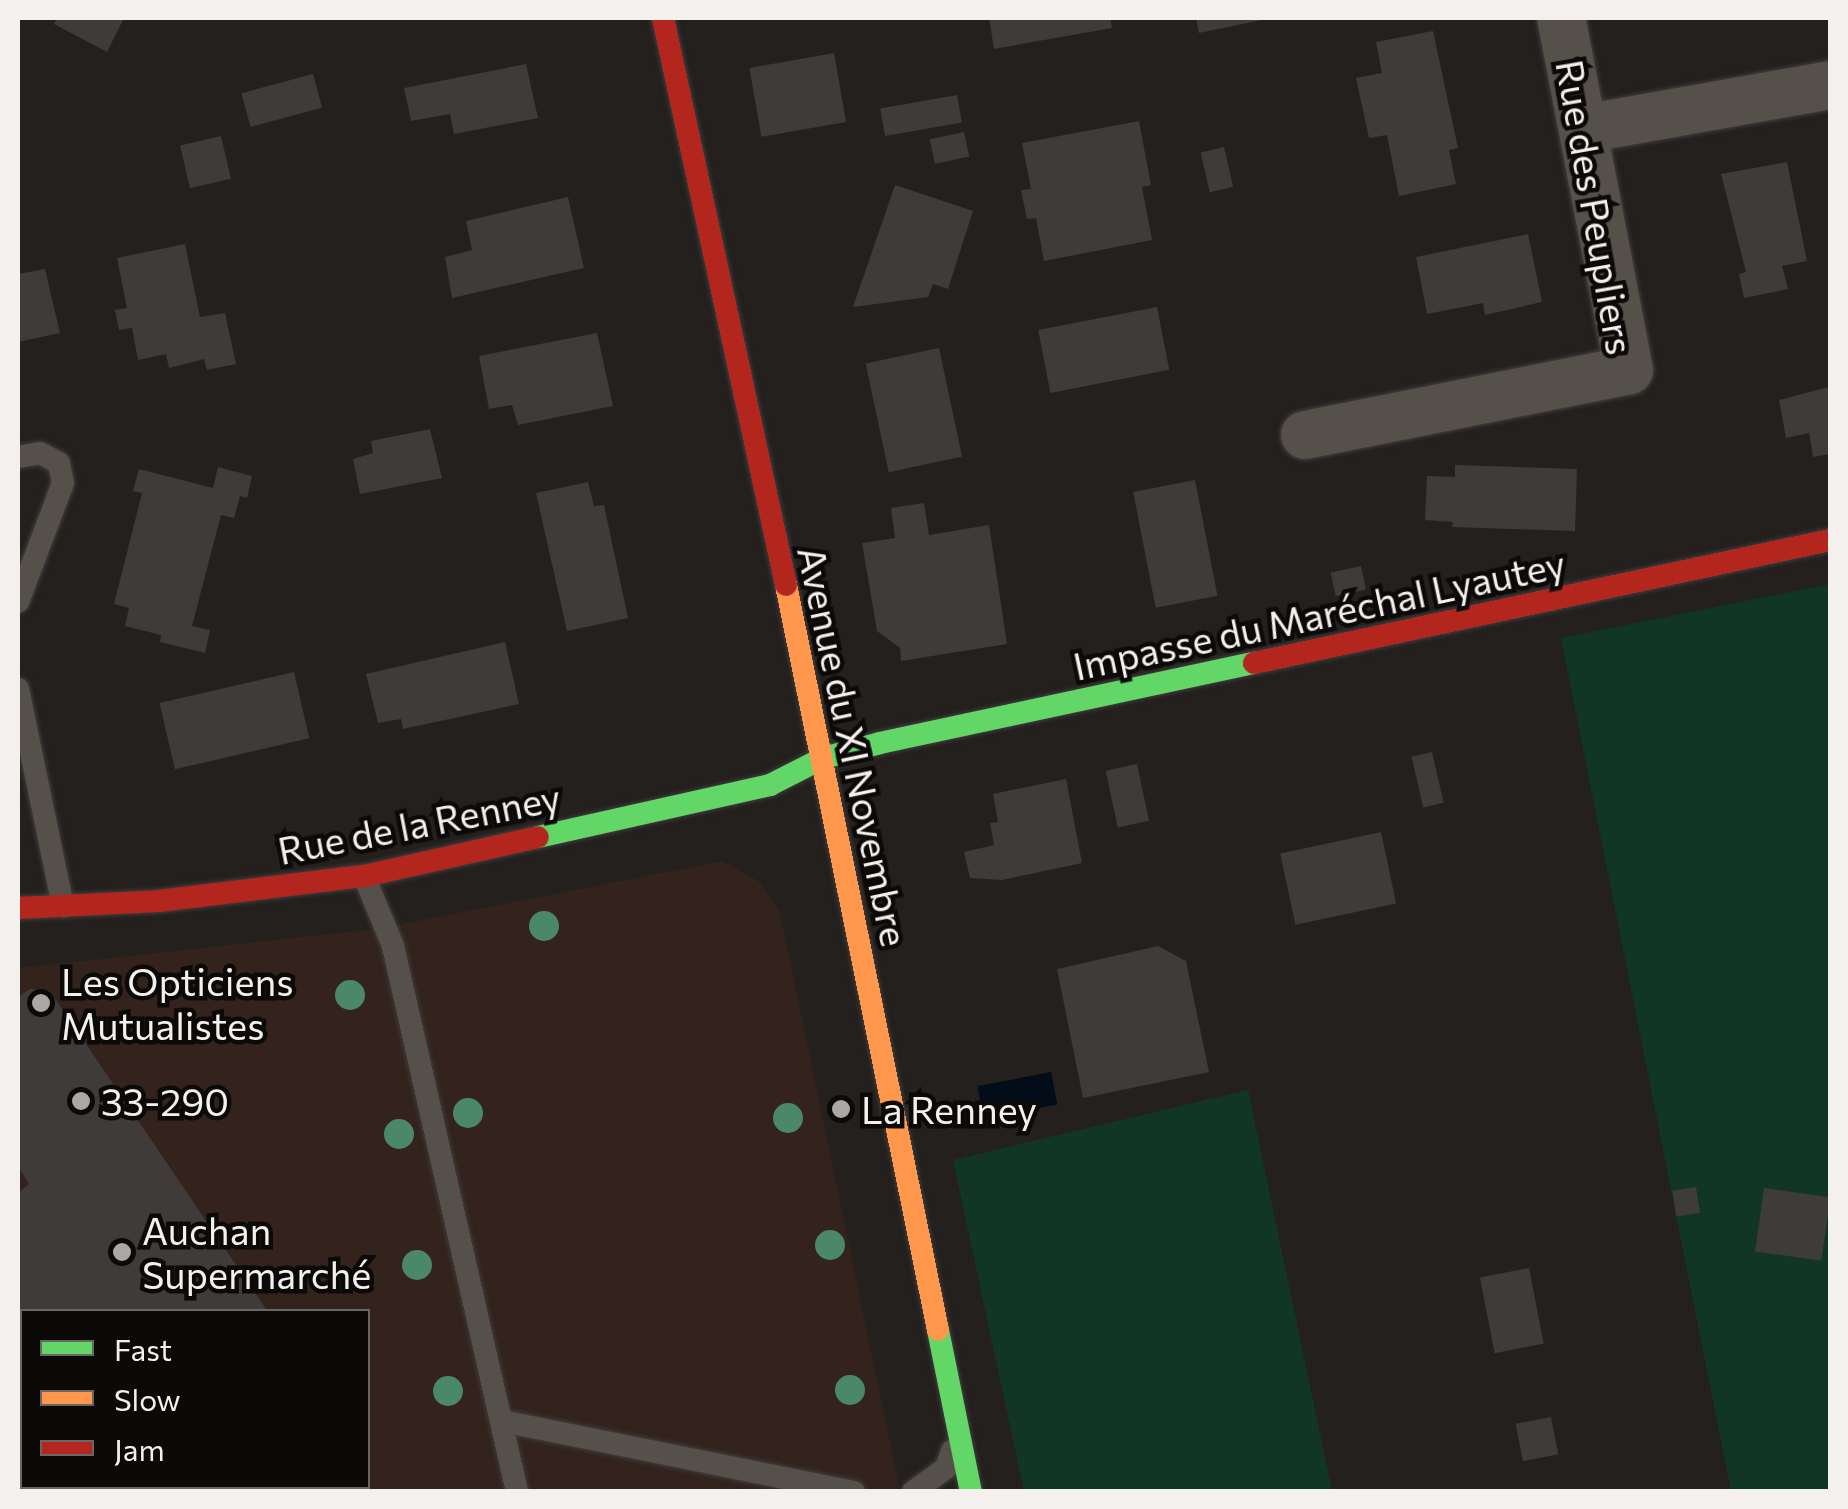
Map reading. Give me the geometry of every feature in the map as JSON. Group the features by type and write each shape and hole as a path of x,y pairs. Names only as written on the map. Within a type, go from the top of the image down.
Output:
{"street":[{"name":"Avenue du XI Novembre","path":"663,18 823,758 970,1492"},
{"name":"Rue des Peupliers","path":"1306,435 1629,370 1561,18"},
{"path":"1584,129 1830,85"},
{"name":"Impasse du Maréchal Lyautey","path":"823,758 1830,540"},
{"name":"Rue de la Renney","path":"18,908 159,902 364,876 770,785 823,758"}],"lane":[{"path":"18,458 40,454 59,462 62,483 18,602"},
{"path":"18,689 63,906"},
{"path":"364,876 393,946 517,1492"},
{"path":"502,1421 845,1489"},
{"path":"913,1492 946,1468 959,1434"}],"shaded area":[{"path":"723,861 760,882 780,913 900,1491 18,1492 18,968 377,929"}],"green space":[{"path":"1830,584 1830,1491 1731,1491 1561,638"},
{"path":"1248,1090 1332,1491 1024,1491 953,1160"}],"water":[{"path":"1051,1072 1057,1104 984,1119 977,1086"}],"building":[{"path":"57,18 124,18 107,52 54,24"},
{"path":"989,18 1110,18 1112,28 994,49"},
{"path":"1196,18 1267,18 1267,19 1199,33"},
{"path":"1433,31 1458,148 1449,150 1456,184 1399,196 1387,135 1369,138 1356,78 1382,73 1376,42"},
{"path":"834,53 846,122 761,137 749,68"},
{"path":"526,64 538,118 454,134 450,114 411,121 404,88"},
{"path":"313,74 322,108 251,127 242,93"},
{"path":"957,95 962,123 885,136 880,109"},
{"path":"1139,121 1151,185 1142,187 1152,240 1044,261 1036,218 1027,219 1021,190 1031,189 1022,143"},
{"path":"964,132 969,156 935,164 930,139"},
{"path":"221,136 231,179 190,188 180,145"},
{"path":"1224,147 1233,187 1210,192 1201,152"},
{"path":"1787,162 1807,261 1782,266 1788,289 1744,298 1739,274 1746,272 1721,174"},
{"path":"895,185 973,211 948,289 933,284 928,297 853,307"},
{"path":"568,197 584,268 452,298 445,257 472,250 466,221"},
{"path":"1528,234 1542,302 1485,315 1483,303 1427,314 1416,257"},
{"path":"185,244 200,317 225,313 236,364 207,370 204,359 169,368 166,354 138,360 132,328 119,330 115,310 127,308 117,258"},
{"path":"45,269 60,333 18,342 18,274"},
{"path":"1157,307 1169,370 1050,393 1038,330"},
{"path":"597,333 613,406 518,425 512,405 489,409 479,356"},
{"path":"939,348 962,457 889,472 866,364"},
{"path":"1829,387 1830,454 1813,457 1809,433 1786,438 1779,400"},
{"path":"430,429 442,478 360,494 353,459 373,453 371,441"},
{"path":"1455,465 1577,469 1575,531 1452,527 1453,522 1425,520 1427,476 1455,477"},
{"path":"218,467 252,476 247,498 240,496 234,518 221,515 192,626 210,630 205,653 160,642 161,635 125,626 129,608 114,604 142,493 133,491 139,469 213,488"},
{"path":"1195,480 1218,596 1156,608 1133,492"},
{"path":"588,482 594,506 604,505 628,618 567,631 536,493"},
{"path":"924,503 929,535 989,525 1007,644 901,661 900,648 877,631 862,543 895,538 891,508"},
{"path":"1361,566 1366,589 1336,596 1331,572"},
{"path":"505,642 519,704 403,729 401,719 378,723 366,674"},
{"path":"294,672 309,738 175,769 160,703"},
{"path":"1432,752 1444,803 1423,807 1412,757"},
{"path":"1137,764 1149,821 1118,827 1106,771"},
{"path":"1066,779 1082,863 1002,880 970,878 964,852 994,845 990,823 998,822 993,794"},
{"path":"1381,832 1396,903 1295,925 1280,853"},
{"path":"1158,946 1186,961 1209,1072 1083,1098 1057,969"},
{"name":"Auchan Supermarché","path":"30,989 50,991 266,1309 20,1309 20,1489 84,1489 81,1492 18,1492 18,1193 29,1184 18,1166 18,997"},
{"path":"1696,1187 1700,1213 1676,1216 1672,1191"},
{"path":"1764,1188 1830,1197 1821,1261 1755,1251"},
{"path":"1529,1268 1544,1344 1495,1353 1480,1278"},
{"path":"1551,1417 1558,1454 1523,1461 1516,1424"},
{"path":"110,1489 139,1492 111,1492"}],"traffic: fast":[{"path":"538,837 770,785 823,758 880,743 1254,663"},
{"path":"938,1330 971,1492"}],"traffic: slow":[{"path":"786,585 938,1330"}],"traffic: jam":[{"path":"663,18 786,585"},
{"path":"1254,663 1830,540"},
{"path":"18,908 159,901 364,876 538,837"}],"place":[{"name":"Les Opticiens Mutualistes","path":"41,1003"},
{"name":"33-290","path":"81,1101"},
{"name":"La Renney","path":"841,1109"},
{"name":"Auchan Supermarché","path":"122,1252"}]}
